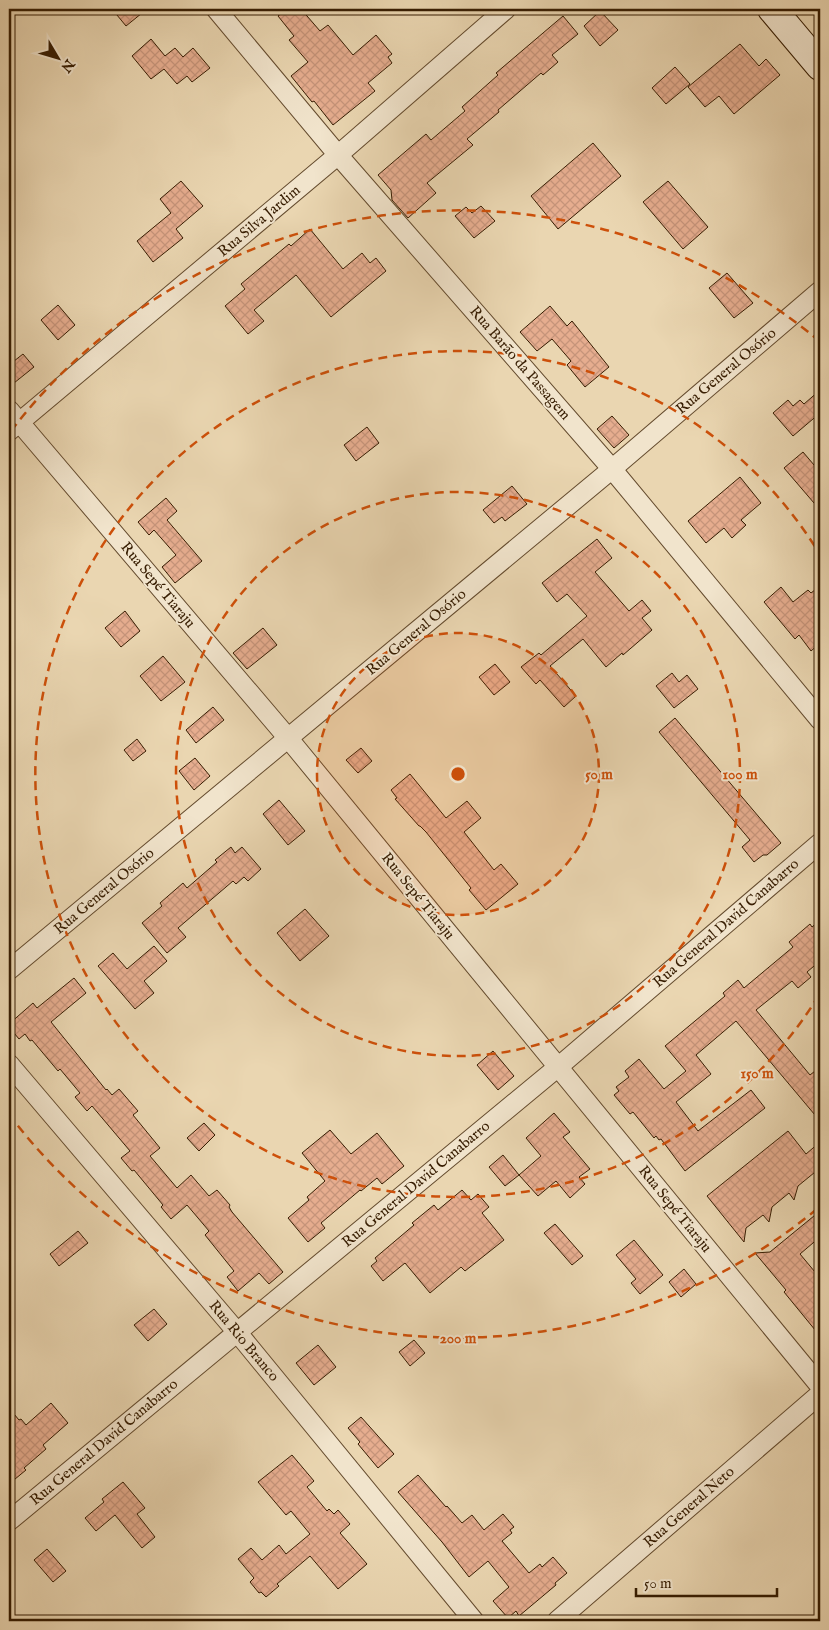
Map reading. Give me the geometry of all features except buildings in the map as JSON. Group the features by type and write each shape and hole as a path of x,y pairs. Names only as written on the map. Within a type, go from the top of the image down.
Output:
{"street":[{"name":"Rua Barão da Passagem","path":"216,9 338,155 612,469 820,720"},
{"name":"Rua Silva Jardim","path":"12,421 338,155 506,9"},
{"path":"772,9 820,66"},
{"name":"Rua General Osório","path":"9,970 612,469 820,291"},
{"name":"Rua Sepé Tiaraju","path":"12,421 288,738 820,1386"},
{"name":"Rua General David Canabarro","path":"9,1521 558,1066 820,843"},
{"name":"Rua Rio Branco","path":"9,1064 237,1332 474,1621"},
{"name":"Rua General Neto","path":"557,1621 820,1394"}]}
